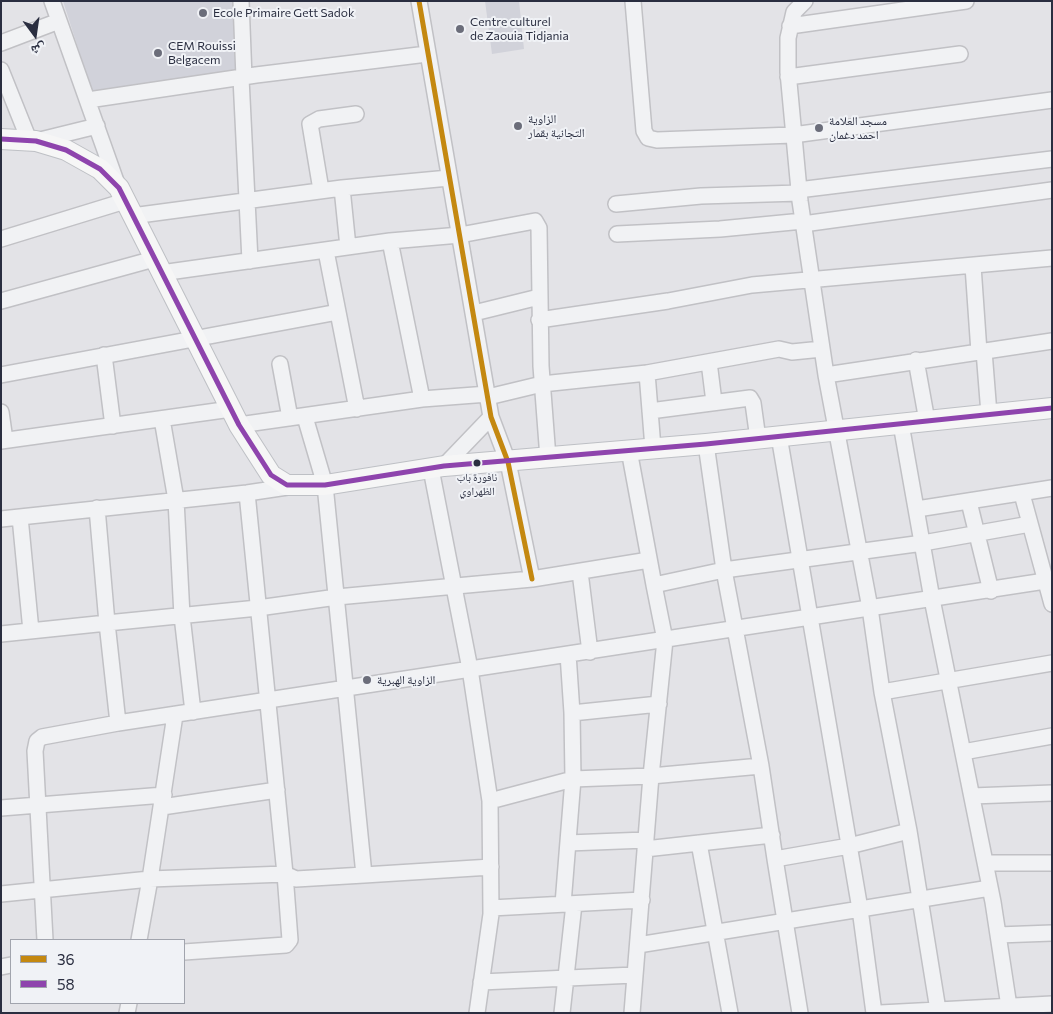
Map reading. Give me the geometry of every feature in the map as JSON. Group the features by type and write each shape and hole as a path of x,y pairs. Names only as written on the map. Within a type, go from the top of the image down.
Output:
{"main road":[{"path":"1,139 32,140 66,150 85,158 108,176 125,202 235,417 272,476 282,484 294,486 325,485 437,468 758,439 1052,408"}],"street":[{"path":"52,1 125,202"},
{"path":"241,1 250,261"},
{"path":"419,1 491,417 508,462 532,579"},
{"path":"633,1 644,131 648,138 671,141 793,136 1052,100"},
{"path":"805,1 794,12 790,26 788,77 799,192 826,375 870,608 882,692 909,832 938,1011"},
{"path":"790,26 966,1"},
{"path":"1,44 59,21"},
{"path":"88,100 427,54"},
{"path":"788,77 960,54"},
{"path":"1,70 32,140 97,126"},
{"path":"321,190 310,124 319,119 356,114"},
{"path":"616,204 668,198 799,192 1052,159"},
{"path":"2,237 125,202 247,200 321,190 449,178"},
{"path":"342,188 348,248"},
{"path":"618,234 720,229 803,222 1052,190"},
{"path":"1,300 158,266 250,261 390,241 460,235 522,222 537,222 539,228 539,320 548,458"},
{"path":"390,241 422,399"},
{"path":"326,251 356,409"},
{"path":"539,320 668,301 752,285 1052,258"},
{"path":"973,266 981,351 990,414"},
{"path":"474,313 539,297"},
{"path":"1,375 338,312"},
{"path":"826,375 916,360 1052,342"},
{"path":"1,412 3,440 162,419 298,418 422,399 488,396 542,384 646,373 779,348 792,352 822,349"},
{"path":"104,356 113,426"},
{"path":"916,360 927,421"},
{"path":"709,362 714,402"},
{"path":"280,364 298,418 325,485 364,875"},
{"path":"646,373 653,448"},
{"path":"650,411 746,398 752,400 758,439"},
{"path":"477,1013 491,908 490,801 470,669 453,585 437,468 491,417"},
{"path":"162,419 176,500 182,616 193,712"},
{"path":"901,424 924,543 932,599 950,680 990,888 1010,1009"},
{"path":"780,436 799,560 860,910 874,1013"},
{"path":"706,444 724,570 737,629 761,766 787,921 800,1013"},
{"path":"629,450 665,640 651,776 632,1013"},
{"path":"2,517 20,517 247,493 294,486"},
{"path":"916,509 1052,488"},
{"path":"185,952 288,944 290,937 247,493"},
{"path":"1022,494 1030,524 1045,553 1045,581 1052,604"},
{"path":"969,502 990,591"},
{"path":"97,508 118,723"},
{"path":"20,517 30,631"},
{"path":"654,586 724,570 924,543 1030,524"},
{"path":"1,634 258,608 337,597 532,579 649,560"},
{"path":"580,572 590,652"},
{"path":"45,939 35,748 39,738 118,723 344,690 1045,581"},
{"path":"562,1013 568,904 568,843 573,779 572,713 568,654"},
{"path":"882,692 1052,663"},
{"path":"572,713 659,704"},
{"path":"139,939 163,801 175,715"},
{"path":"963,752 1052,736"},
{"path":"490,801 573,779 651,776 761,766"},
{"path":"1,808 163,801 276,790"},
{"path":"972,796 1052,793"},
{"path":"776,859 849,846 909,832"},
{"path":"568,843 699,843 772,835"},
{"path":"699,843 717,933 730,1013"},
{"path":"985,864 1052,863"},
{"path":"1,894 150,879 285,874 296,879 491,867"},
{"path":"638,945 990,888"},
{"path":"491,908 642,900"},
{"path":"998,935 1052,933"},
{"path":"481,982 634,975"},
{"path":"880,1013 1010,1009 1052,1004"}],"shaded area":[{"name":"CEM Rouissi Belgacem","path":"63,1 236,1 236,78 93,95"},
{"path":"485,1 519,1 524,49 492,54"}],"transit line":[{"name":"36","path":"419,1 491,417 508,462 532,579"},
{"name":"58","path":"1,139 36,141 66,150 100,169 119,188 239,425 271,475 287,485 325,485 444,466 706,444 1052,408"}],"place":[{"name":"Ecole Primaire Gett Sadok","path":"203,13"},
{"name":"Centre culturel de Zaouia Tidjania","path":"460,29"},
{"name":"CEM Rouissi Belgacem","path":"158,53"},
{"name":"الزاوية التجانية بقمار","path":"518,126"},
{"name":"مسجد العلامة احمد دغمان","path":"819,128"},
{"name":"نافورة باب الظهراوي","path":"477,463"},
{"name":"الزاوية الهبرية","path":"367,680"}]}
